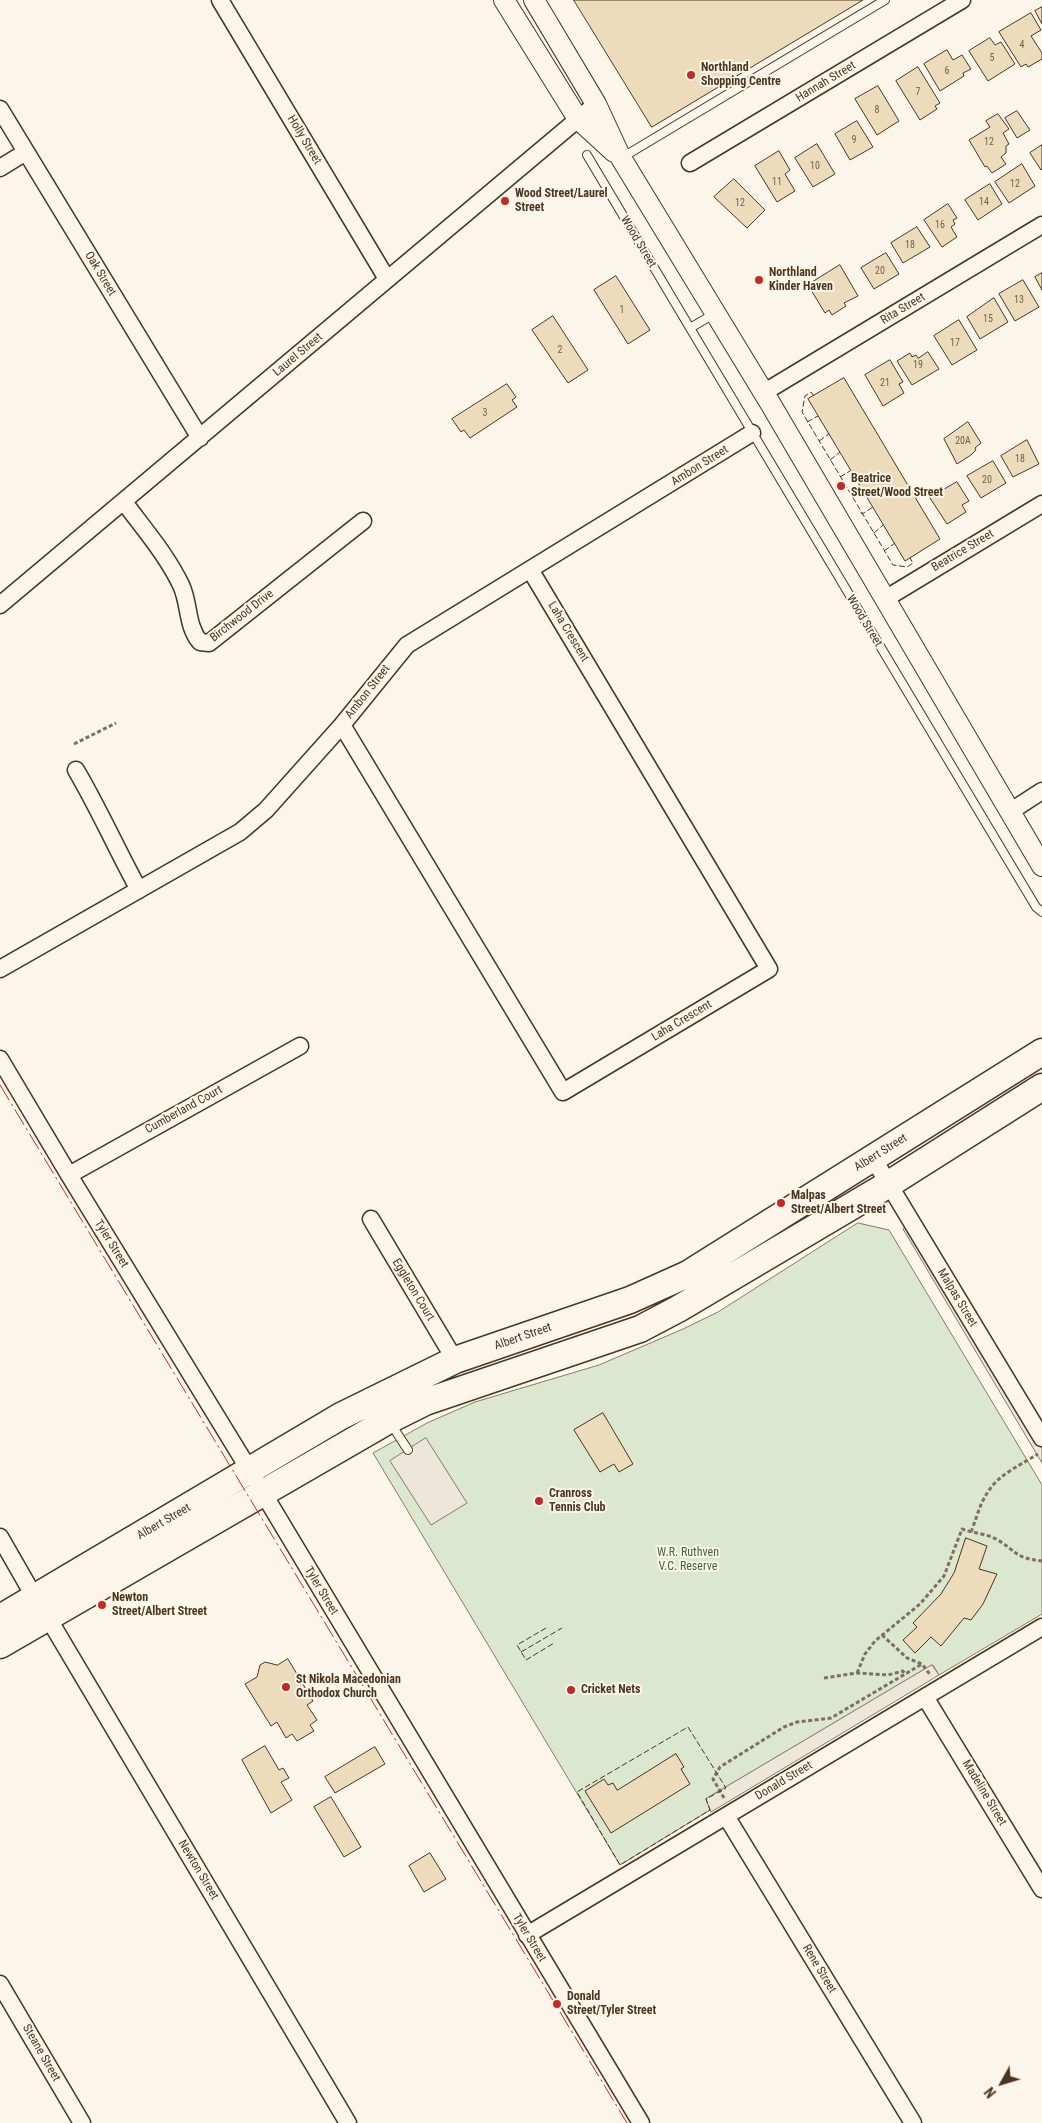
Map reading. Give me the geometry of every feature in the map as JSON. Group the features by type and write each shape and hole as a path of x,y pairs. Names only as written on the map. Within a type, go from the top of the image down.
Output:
{"highway":[{"name":"Albert Street","path":"0,1645 41,1607 250,1471 341,1416 455,1360 630,1300 688,1274 1042,1052"},
{"name":"Albert Street","path":"0,1618 41,1607 263,1494 389,1420 425,1402 640,1329 889,1184 1042,1087"},
{"path":"630,1300 640,1329"}],"street":[{"name":"Holly Street","path":"220,0 387,279"},
{"path":"504,0 578,119 621,158"},
{"path":"534,0 596,104 621,158 1011,810 1042,866"},
{"name":"Hannah Street","path":"690,163 962,0"},
{"name":"Laurel Street","path":"0,605 596,104"},
{"name":"Oak Street","path":"0,109 200,438"},
{"path":"0,168 26,152"},
{"name":"Rita Street","path":"763,393 1042,225"},
{"name":"Ambon Street","path":"0,969 247,827 266,810 342,725 407,645 531,571 752,433"},
{"name":"Birchwood Drive","path":"124,502 157,545 178,579 182,587 192,632 200,642 209,643 363,520"},
{"name":"Beatrice Street","path":"885,599 1042,504"},
{"name":"Laha Crescent","path":"342,725 563,1092 769,969 531,571"},
{"path":"76,770 105,821 116,850 139,890"},
{"path":"1011,810 1042,791"},
{"name":"Cumberland Court","path":"68,1175 300,1046"},
{"name":"Tyler Street","path":"0,1059 68,1175 250,1471 641,2123"},
{"name":"Malpas Street","path":"873,1158 1042,1438"},
{"name":"Eggleton Court","path":"372,1219 455,1360"},
{"name":"Newton Street","path":"0,1537 348,2123"},
{"name":"Donald Street","path":"527,1935 1042,1627"},
{"name":"Madeline Street","path":"925,1697 1042,1889"},
{"name":"Rene Street","path":"729,1814 913,2123"},
{"name":"Steane Street","path":"0,1984 82,2123"}],"lane":[{"path":"621,158 885,0"},
{"name":"Wood Street","path":"587,154 1036,907 1042,912"},
{"path":"690,328 715,314"},
{"path":"389,1420 408,1450"}],"path":[{"path":"74,744 116,723"},
{"path":"971,1532 979,1508 991,1487 1012,1470 1042,1452"},
{"path":"858,1673 865,1654 874,1641 920,1604 944,1576 962,1529 996,1539 1015,1554 1030,1560 1042,1560"},
{"path":"729,1814 713,1779 720,1767 784,1727 797,1722 831,1718 922,1664 907,1658 882,1635"},
{"path":"824,1678 858,1673 888,1676 903,1671 905,1674"}],"green space":[{"name":"W.R. Ruthven V.C. Reserve","path":"858,1223 889,1230 1042,1485 1042,1614 939,1675 933,1665 720,1791 707,1799 710,1810 620,1865 373,1453 427,1423 475,1402 599,1365 683,1329 718,1312"}],"shaded area":[{"path":"912,1224 1042,1443 1042,1463 903,1229"},
{"path":"426,1438 467,1503 431,1525 390,1461"},
{"path":"932,1665 939,1675 711,1812 706,1799"}],"building":[{"name":"Northland Shopping Centre","path":"574,0 863,0 652,127"},
{"path":"1042,7 1042,24 1035,11"},
{"path":"1031,13 1041,30 1031,36 1042,53 1042,59 1028,67 1026,64 1021,67 999,32"},
{"path":"990,38 995,45 1001,42 1015,64 988,81 969,51"},
{"path":"947,50 953,60 962,55 971,69 963,73 964,76 940,91 924,64"},
{"path":"918,67 940,103 935,106 937,109 920,120 896,81"},
{"path":"878,86 899,121 877,135 855,99"},
{"path":"1017,111 1030,130 1017,138 1005,118"},
{"path":"998,114 1009,129 1003,133 1009,144 1006,146 1006,153 1001,157 1006,164 992,173 987,166 985,167 969,140 990,127 986,121"},
{"path":"857,121 873,147 850,160 835,134"},
{"path":"817,144 835,174 813,187 795,158"},
{"path":"1042,145 1042,169 1041,170 1030,153"},
{"path":"779,151 790,170 785,174 795,191 777,202 755,166"},
{"path":"1022,164 1035,186 1009,203 995,182"},
{"path":"734,179 765,210 747,228 714,197"},
{"path":"990,184 1002,204 978,220 965,200"},
{"path":"948,204 957,218 953,220 955,224 951,227 957,237 942,247 924,220"},
{"path":"917,227 930,247 903,263 891,243"},
{"path":"886,253 899,274 874,289 861,268"},
{"path":"840,265 858,296 844,303 846,306 832,315 829,310 825,313 808,285"},
{"path":"1042,273 1042,290 1035,277"},
{"path":"616,276 650,330 628,344 594,290"},
{"path":"1023,280 1039,307 1015,321 999,294"},
{"path":"994,298 1008,322 980,339 967,317"},
{"path":"553,316 588,370 568,383 532,330"},
{"path":"959,320 977,350 952,365 934,336"},
{"path":"928,352 939,369 912,385 897,361 910,353 912,357 916,355 918,358"},
{"path":"890,360 903,382 899,384 904,393 883,406 865,375"},
{"path":"844,378 940,539 905,561 808,399"},
{"path":"507,384 516,397 512,400 517,407 470,438 464,430 461,432 452,419"},
{"path":"968,422 981,443 971,455 957,464 944,439"},
{"path":"1027,440 1039,464 1013,477 1001,456"},
{"path":"993,461 1006,483 981,498 967,476"},
{"path":"957,482 969,501 962,505 966,512 947,524 930,498"},
{"path":"603,1413 633,1464 619,1472 614,1464 600,1472 574,1430"},
{"path":"966,1538 987,1546 979,1569 997,1574 983,1604 971,1620 964,1618 941,1646 931,1637 915,1653 903,1640 917,1627 913,1623 941,1594 954,1573"},
{"path":"288,1659 313,1701 307,1705 317,1720 310,1725 314,1731 297,1741 292,1734 286,1738 277,1722 271,1726 245,1684 257,1677 260,1665 265,1662 277,1665"},
{"path":"265,1746 279,1770 283,1768 289,1778 281,1782 292,1800 271,1813 242,1760"},
{"path":"375,1747 385,1764 335,1793 325,1777"},
{"path":"676,1754 684,1767 681,1769 690,1784 611,1833 585,1791 604,1779 608,1785 613,1783 617,1790"},
{"path":"331,1797 361,1847 344,1857 314,1807"},
{"path":"430,1853 446,1879 424,1892 409,1866"}],"fence":[{"path":"814,396 811,392 805,396 802,412 893,565 907,567 913,563 910,558"},
{"path":"807,422 818,416"},
{"path":"819,441 829,434"},
{"path":"830,460 840,452"},
{"path":"840,477 850,471"},
{"path":"852,497 862,489"},
{"path":"861,512 862,514 873,507"},
{"path":"874,533 883,525"},
{"path":"884,551 895,543"},
{"path":"546,1628 517,1645 526,1660 554,1643"},
{"path":"521,1652 562,1628"},
{"path":"688,1727 726,1788 706,1799 710,1810 620,1865 577,1792 688,1727"}],"power":[{"path":"0,1085 627,2123"}],"place":[{"name":"Northland Shopping Centre","path":"691,75"},
{"name":"Wood Street/Laurel Street","path":"505,201"},
{"name":"Northland Kinder Haven","path":"759,280"},
{"name":"Beatrice Street/Wood Street","path":"841,486"},
{"name":"Malpas Street/Albert Street","path":"781,1203"},
{"name":"Cranross Tennis Club","path":"539,1501"},
{"name":"Newton Street/Albert Street","path":"102,1605"},
{"name":"St Nikola Macedonian Orthodox Church","path":"286,1687"},
{"name":"Cricket Nets","path":"571,1690"},
{"name":"Donald Street/Tyler Street","path":"557,2004"}]}
